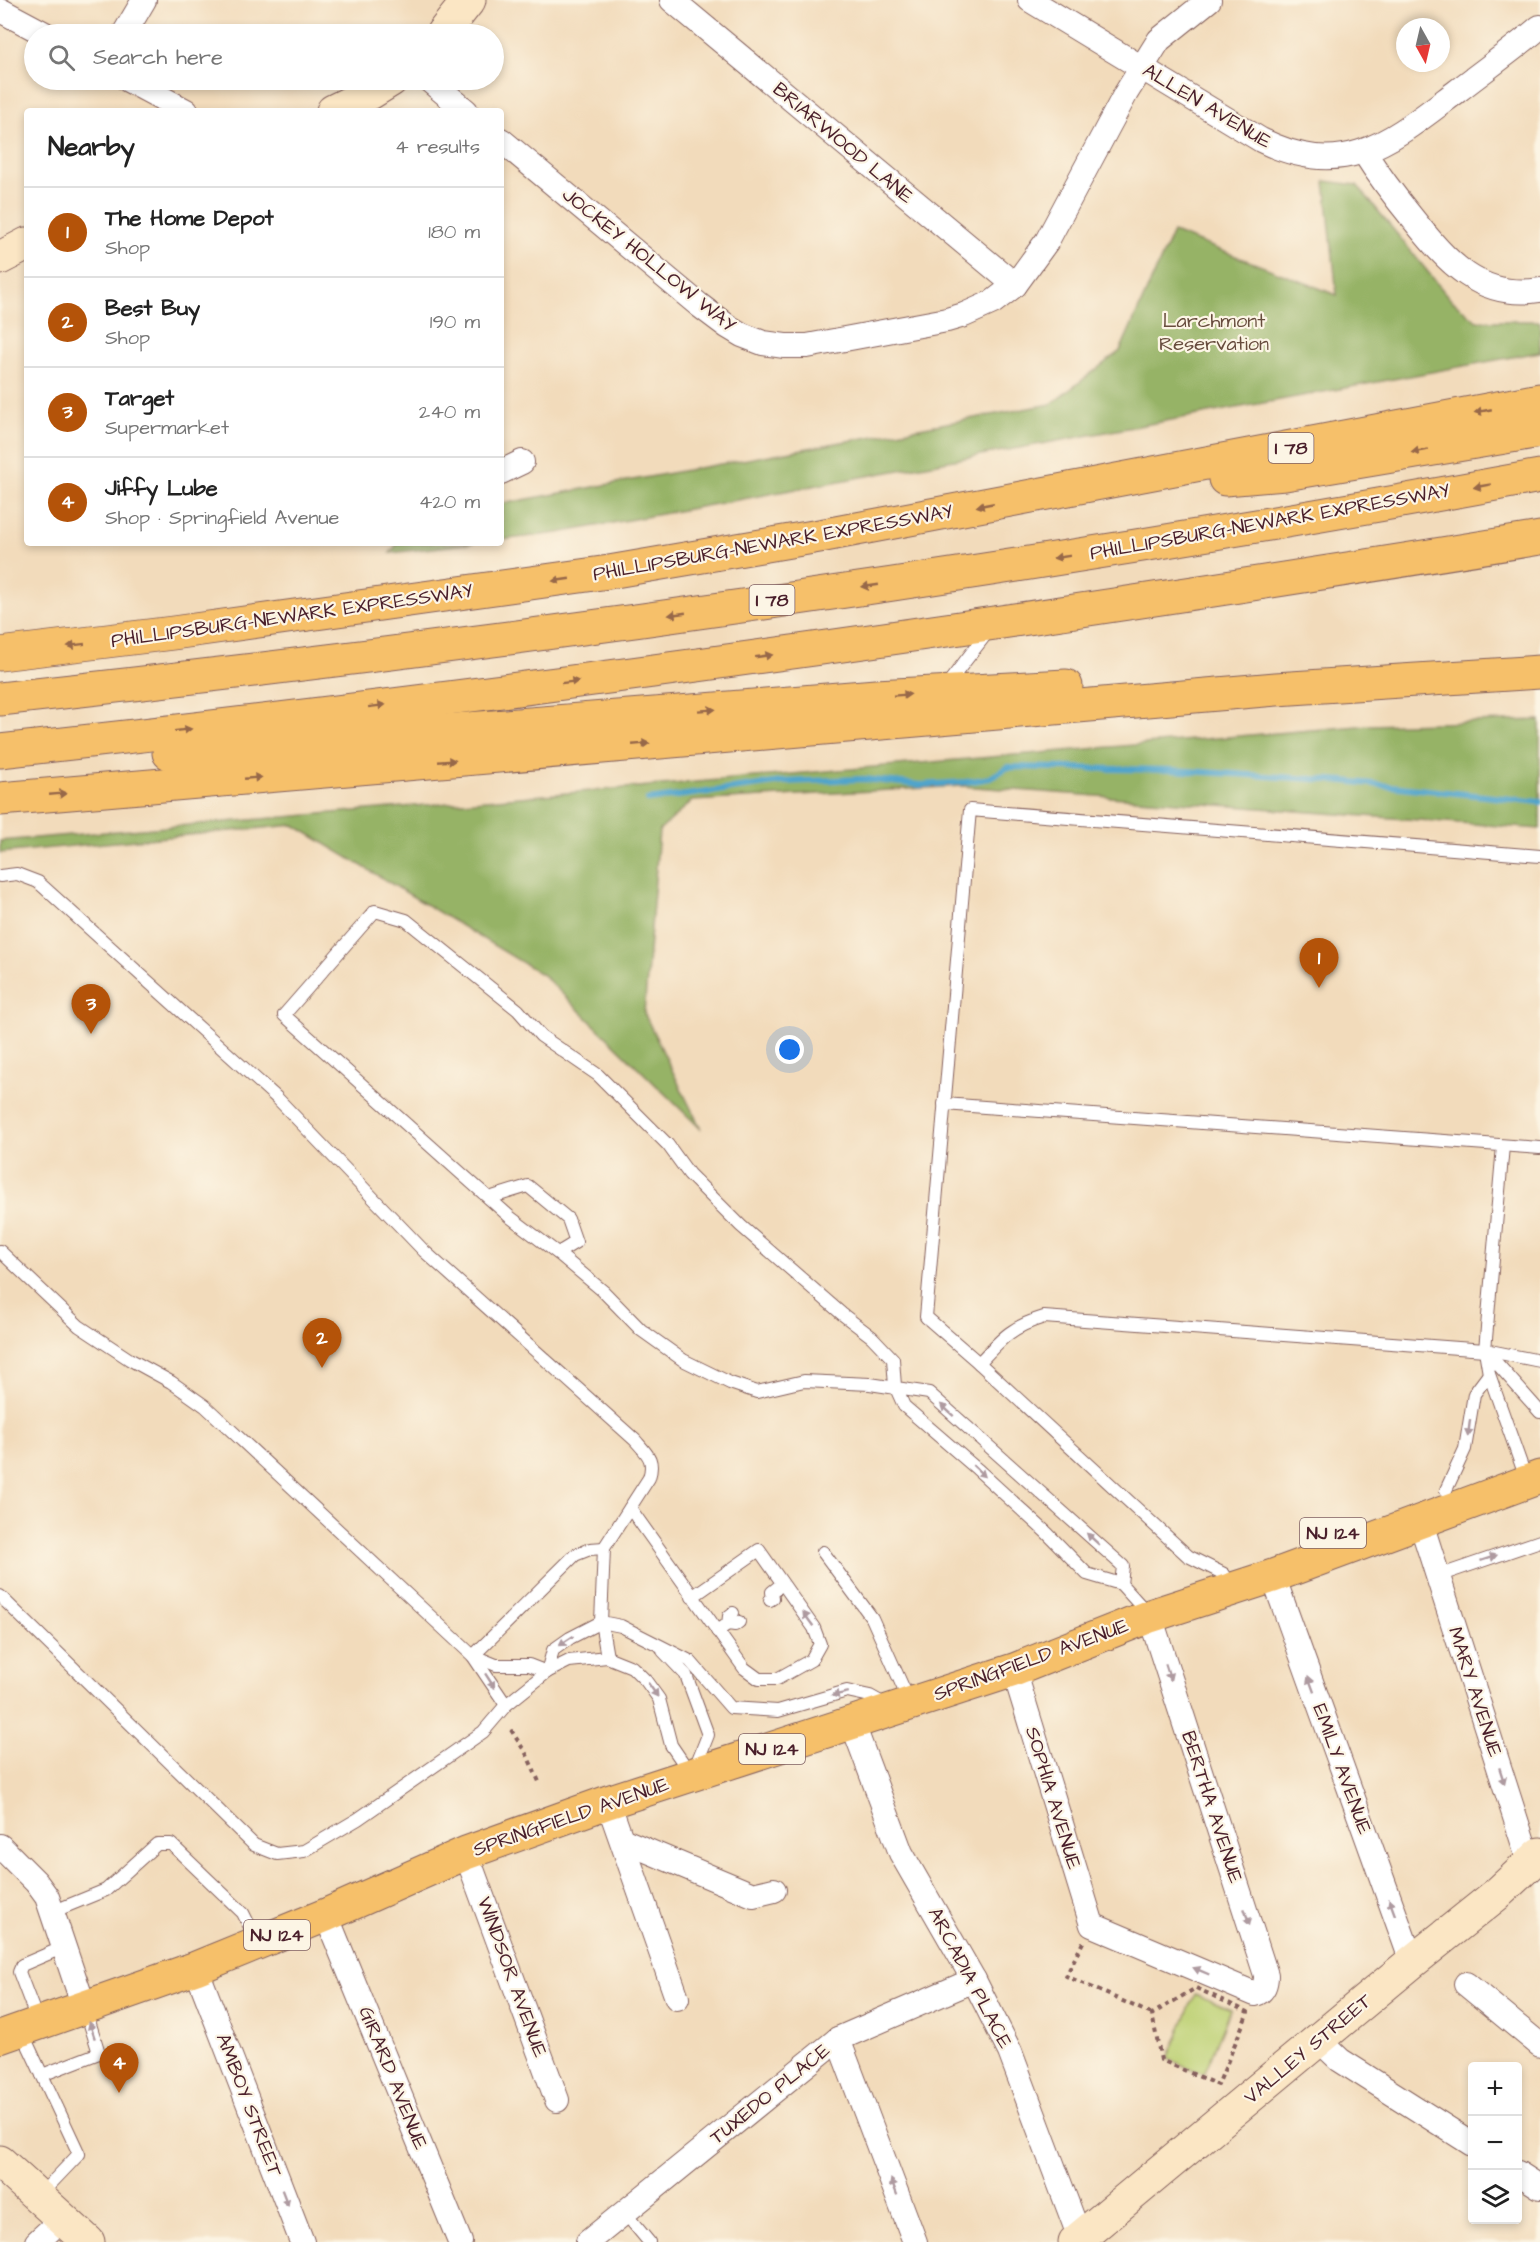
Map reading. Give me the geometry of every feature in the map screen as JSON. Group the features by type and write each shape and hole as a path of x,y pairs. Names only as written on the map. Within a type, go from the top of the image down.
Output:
{"main road":[{"path":"450,24 469,0"},
{"path":"339,108 375,90"},
{"path":"0,258 24,246"},
{"name":"PHILLIPSBURG-NEWARK EXPRESSWAY","path":"0,654 195,630 609,572 1043,495 1540,400"},
{"path":"1043,495 1285,474 1540,431"},
{"name":"PHILLIPSBURG-NEWARK EXPRESSWAY","path":"0,699 423,649 788,598 1095,552 1540,476"},
{"path":"0,751 510,690 995,623 1540,538"},
{"path":"0,799 1276,689 1540,672"},
{"path":"0,762 50,763 942,692 1107,684 1276,689"},
{"name":"SPRINGFIELD AVENUE","path":"1150,1616 1224,1574 1446,1490 1532,1469"},
{"name":"SPRINGFIELD AVENUE","path":"20,2030 196,1968 466,1853 608,1802 1014,1670 1150,1616 1273,1576 1420,1520 1532,1469"},
{"name":"VALLEY STREET","path":"1077,2240 1497,1894 1535,1859"},
{"path":"6,2171 88,2242"}],"street":[{"path":"130,24 144,0"},
{"name":"BRIARWOOD LANE","path":"672,0 1015,285"},
{"name":"ALLEN AVENUE","path":"1030,0 1242,129 1280,149 1307,156 1335,156 1364,152 1396,137 1540,27"},
{"name":"JOCKEY HOLLOW WAY","path":"504,142 727,326 763,343 807,346 947,320 993,302 1015,285 1047,241 1159,40 1209,0"},
{"path":"0,10 26,24"},
{"path":"147,90 180,108"},
{"path":"441,90 462,108"},
{"path":"1364,152 1379,177 1442,255 1459,270 1489,286 1512,291 1540,290"},
{"path":"504,471 522,462"},
{"name":"MARY AVENUE","path":"1420,1520 1535,1859"},
{"name":"EMILY AVENUE","path":"1273,1576 1412,1962"},
{"name":"BERTHA AVENUE","path":"1092,1925 1255,1994 1264,1988 1266,1975 1150,1616"},
{"name":"SOPHIA AVENUE","path":"1014,1670 1092,1925"},
{"name":"ARCADIA PLACE","path":"852,1722 901,1853 974,1980 1010,2052 1077,2240"},
{"path":"608,1802 677,1998"},
{"path":"622,1840 753,1895 774,1890"},
{"path":"0,1846 36,1882 47,1897 84,2007"},
{"name":"WINDSOR AVENUE","path":"466,1853 557,2100"},
{"name":"GIRARD AVENUE","path":"326,1914 460,2242"},
{"name":"AMBOY STREET","path":"196,1968 302,2242"},
{"name":"TUXEDO PLACE","path":"588,2242 838,2039 974,1980"},
{"path":"1466,1984 1540,2045"},
{"path":"838,2039 915,2242"},
{"path":"1319,2040 1340,2060 1468,2141"},
{"path":"37,2242 62,2219"}],"lane":[{"path":"942,692 995,623"},
{"path":"1224,1574 1188,1556 926,1317 970,810 1540,856"},
{"path":"0,876 17,874 38,882 277,1098 424,1251 649,1455 652,1467 649,1478 604,1548 601,1622 607,1657"},
{"path":"1121,1584 1123,1566 929,1393 895,1386 804,1381 757,1392 730,1383 683,1360 641,1329 603,1291 510,1217 284,1016 375,912 405,920 518,1010 541,1036 598,1075 668,1145 689,1174 741,1226 833,1307 872,1337 893,1359 895,1386 904,1406 978,1468 1087,1574 1121,1584 1150,1616"},
{"path":"944,1104 1540,1148"},
{"path":"1503,1146 1485,1350 1489,1374 1532,1469"},
{"path":"489,1198 528,1186 568,1219 576,1242 558,1253"},
{"path":"0,1251 79,1326 129,1359 171,1382 205,1406 473,1656 506,1705"},
{"path":"979,1363 1012,1330 1021,1324 1044,1317 1485,1350 1540,1361"},
{"path":"1485,1350 1540,1412"},
{"path":"1446,1490 1465,1449 1474,1394 1489,1374"},
{"path":"630,1508 692,1597 744,1668 759,1679 777,1678 811,1660 820,1644 814,1628 772,1592 759,1550 692,1597"},
{"path":"1438,1576 1540,1541"},
{"path":"473,1656 575,1555 590,1549 604,1548"},
{"path":"823,1552 872,1618 902,1707"},
{"path":"0,1596 254,1845 277,1854 304,1851 358,1819 483,1732 506,1705 547,1672 569,1661 607,1657 632,1667 659,1699 671,1745 692,1775"},
{"path":"717,1631 733,1620"},
{"path":"547,1672 553,1650 601,1622 621,1626 690,1661 731,1708 778,1711 847,1691 902,1707"},
{"path":"656,1644 686,1675 708,1735 692,1775"},
{"path":"473,1656 496,1665 529,1665 547,1672"},
{"path":"52,1912 106,1890 156,1845 171,1844 243,1913 258,1942"},
{"path":"38,2197 80,2154 20,2030 19,1972 22,1965 64,1947"},
{"path":"42,2075 99,2053 84,2007"},
{"path":"624,2212 649,2242"}],"path":[{"path":"511,1730 527,1755 540,1784"},
{"path":"1092,1925 1066,1976 1152,2014"},
{"path":"1196,1989 1248,2012 1218,2085 1161,2060 1152,2014 1196,1989"}],"green space":[{"name":"Larchmont Reservation","path":"1325,181 1357,185 1450,299 1477,321 1540,321 1540,352 558,533 504,540 504,503 1051,404 1120,351 1173,232 1337,295"},
{"path":"396,546 449,546 390,553"},
{"path":"1540,720 1540,829 962,786 692,801 659,831 644,1013 701,1129 543,975 294,825 0,853 0,841 1370,725"},
{"path":"1195,1994 1231,2009 1204,2074 1168,2059"}],"waterway":[{"path":"648,800 783,782 864,779 921,785 966,782 990,778 1008,767 1171,770 1344,781 1540,802"}],"place":[{"name":"The Home Depot","path":"1319,988"},
{"name":"Target","path":"91,1034"},
{"name":"Best Buy","path":"322,1368"},
{"name":"Jiffy Lube","path":"119,2093"}]}
